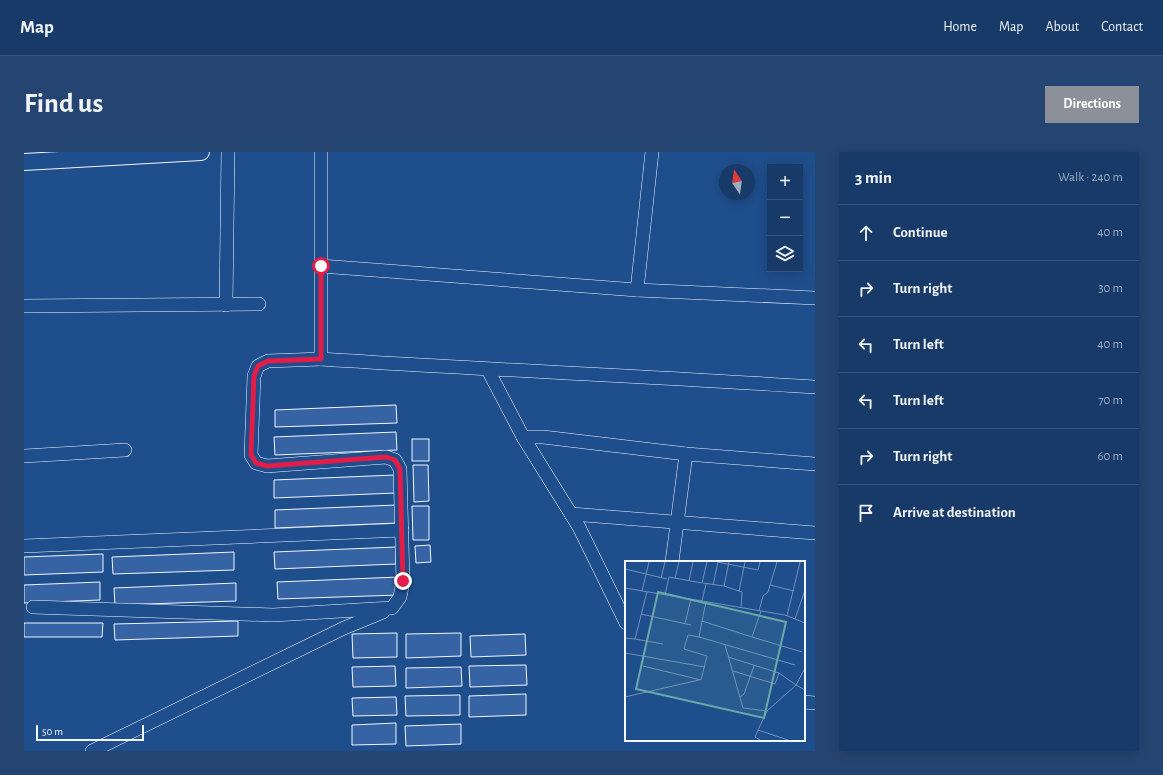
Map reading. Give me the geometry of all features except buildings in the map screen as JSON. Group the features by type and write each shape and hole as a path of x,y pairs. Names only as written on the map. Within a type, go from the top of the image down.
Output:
{"street":[{"path":"24,162 66,156 201,152"},
{"path":"226,305 228,152"},
{"path":"321,152 321,359"},
{"path":"637,290 652,152"},
{"path":"321,266 637,290 815,298"},
{"path":"24,306 259,304"},
{"path":"92,751 344,628 392,608 400,597 403,581 400,469 395,460 386,457 267,466 256,463 251,455 254,376 258,366 268,361 321,359 488,370 654,376 815,387"},
{"path":"488,370 523,437 579,527 625,621"},
{"path":"523,437 543,437 686,454 815,464"},
{"path":"24,456 125,450"},
{"path":"672,561 686,454"},
{"path":"571,514 677,521 815,533"},
{"path":"24,546 402,530"},
{"path":"33,607 273,615 392,608"},
{"path":"805,702 815,703"}],"route":[{"path":"321,266 321,359 268,361 258,366 254,376 251,455 256,463 267,466 386,457 395,460 400,469 403,581"}]}
